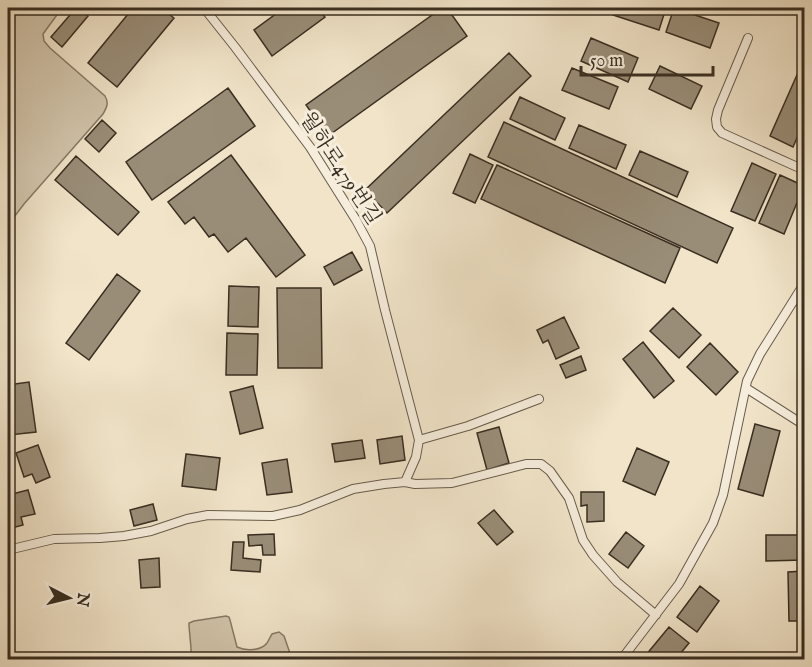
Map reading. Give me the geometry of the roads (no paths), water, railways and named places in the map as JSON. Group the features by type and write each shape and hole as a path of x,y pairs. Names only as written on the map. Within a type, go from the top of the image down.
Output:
{"lane":[{"name":"월하로479번길","path":"204,8 236,47 309,147 370,246 384,309 419,440"},
{"path":"748,38 718,110 717,127 722,133 734,139 804,170"},
{"path":"621,660 657,615 714,523 725,485 746,388 760,354 804,284"},
{"path":"746,388 804,425"},
{"path":"405,482 416,457 419,440 468,426 539,399"},
{"path":"8,550 54,539 124,536 208,515 273,516 300,510 353,489 405,482 452,483 526,464 541,464 550,471 569,498 583,540 593,555 617,582 657,615"}]}
